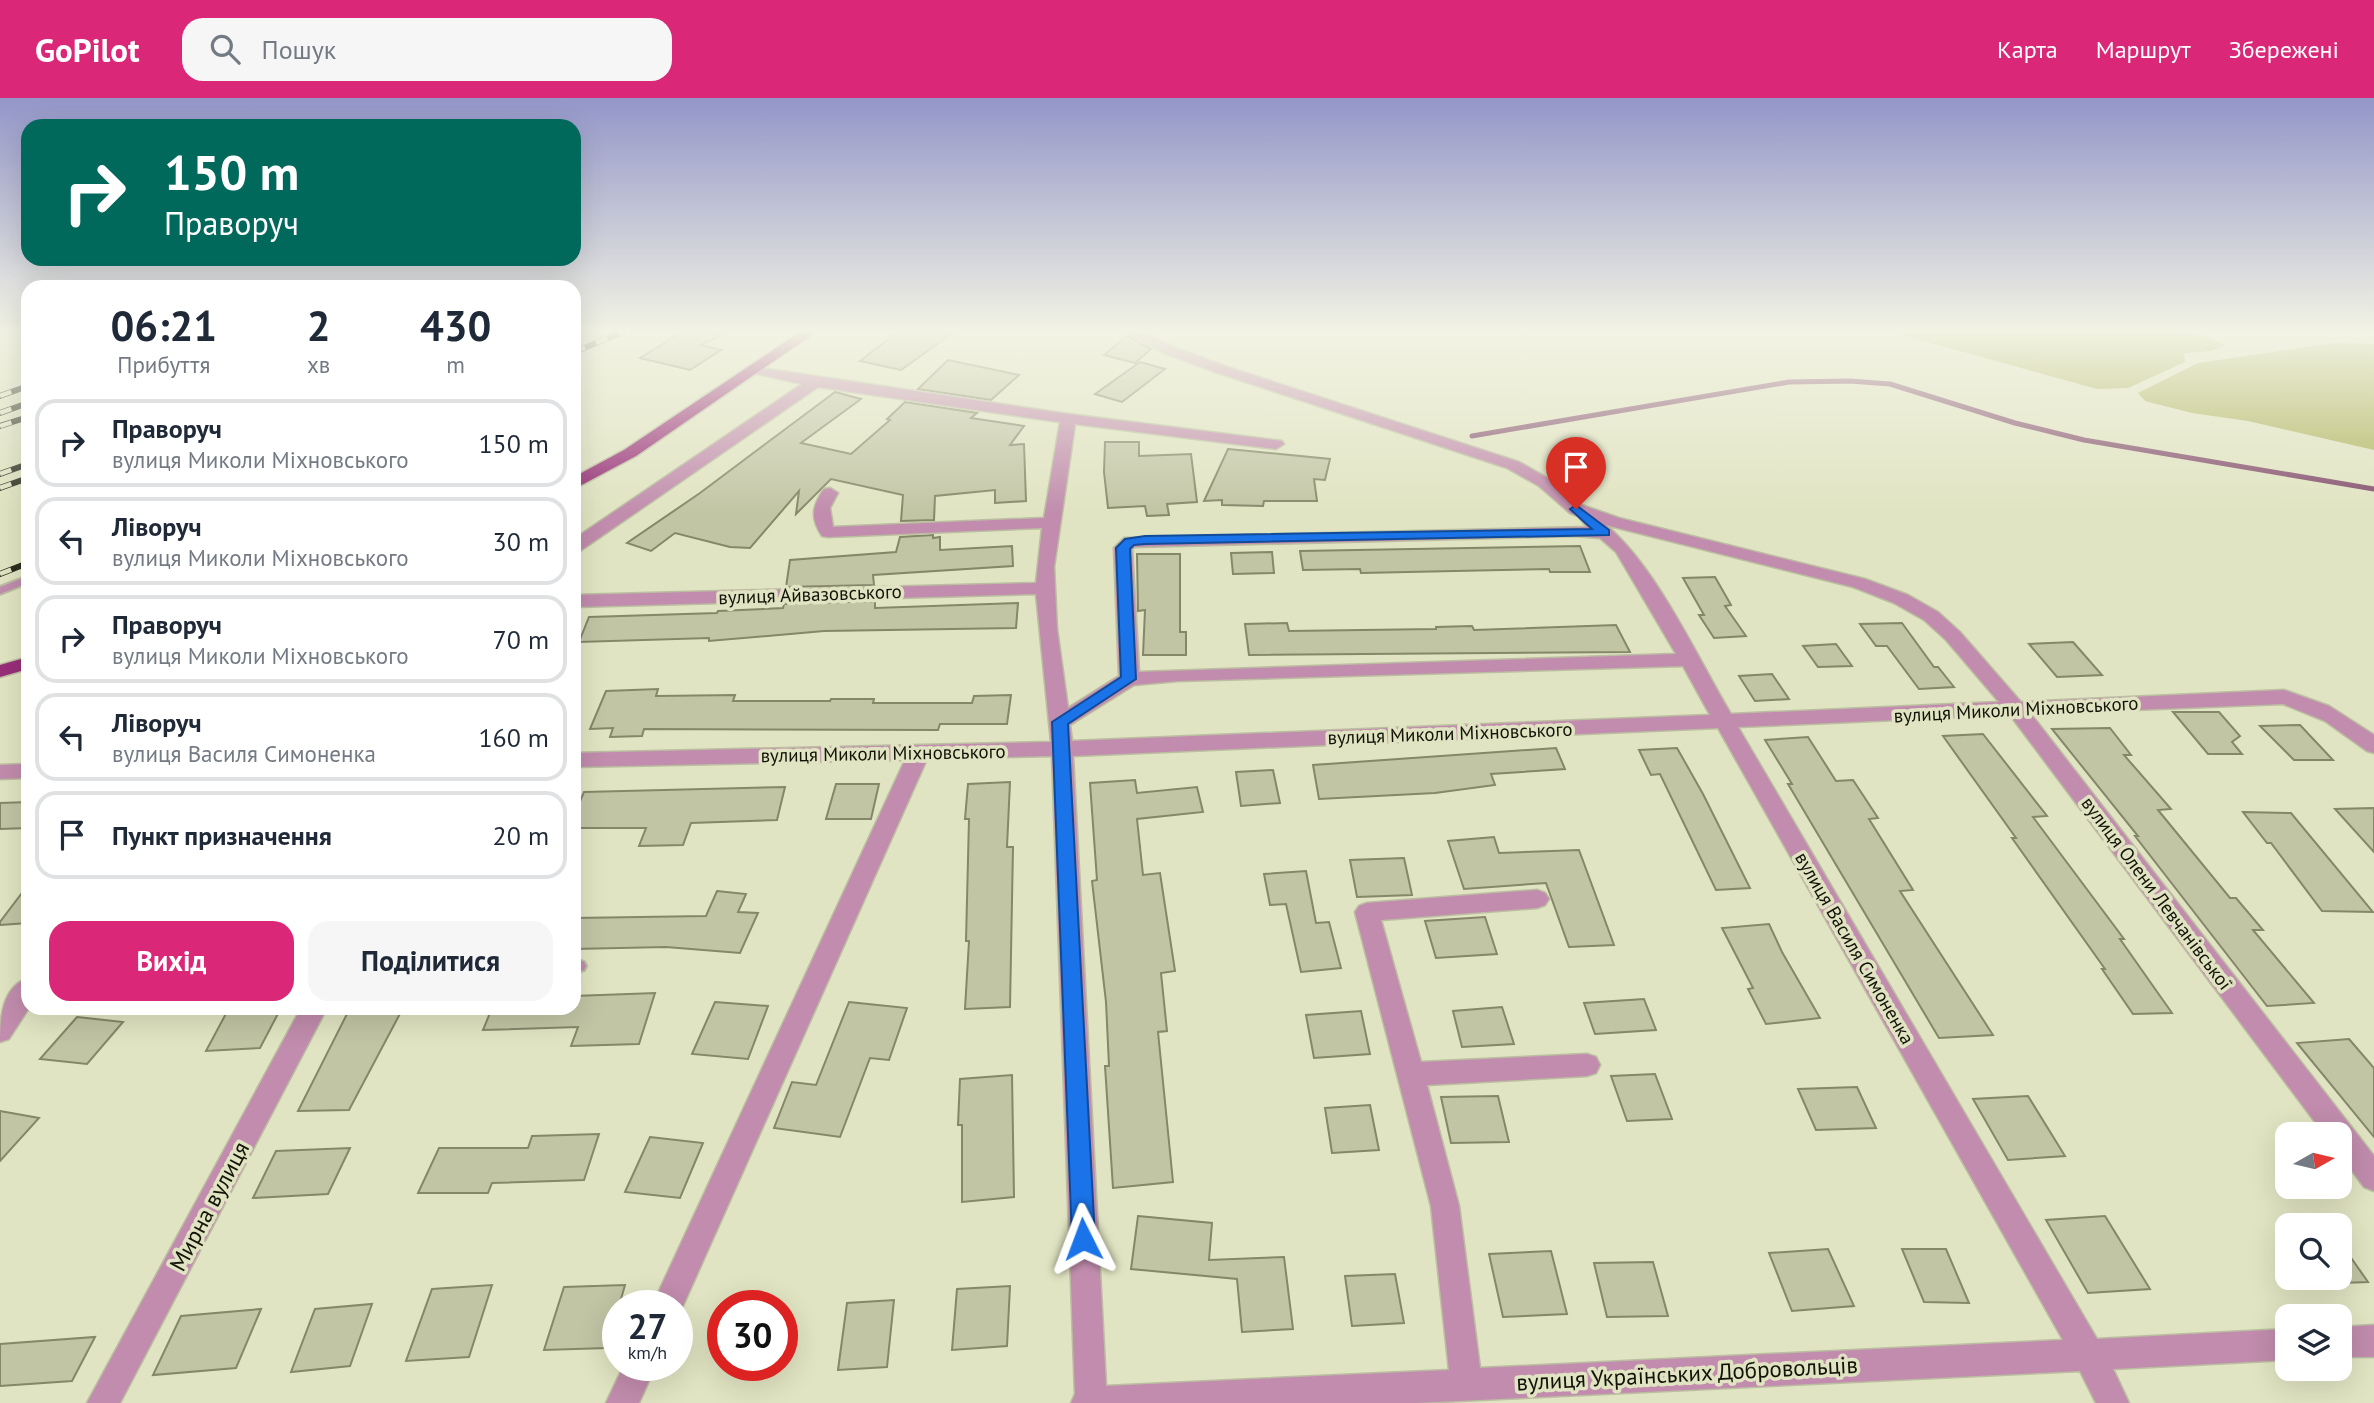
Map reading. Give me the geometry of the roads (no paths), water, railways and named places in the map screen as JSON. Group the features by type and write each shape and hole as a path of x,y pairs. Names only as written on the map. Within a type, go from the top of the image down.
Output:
{"highway":[{"path":"581,480 630,453 719,393"},
{"path":"0,671 21,665"}],"street":[{"path":"581,542 800,393"},
{"path":"890,393 1068,419 1276,444"},
{"name":"вулиця Василя Симоненка","path":"1293,393 1503,461 1545,483 1622,548 1638,571 2088,1353 2113,1403"},
{"path":"1068,419 1051,523 1045,588 1062,749 1089,1403"},
{"path":"830,494 821,509 820,522 828,532 1051,523"},
{"name":"вулиця Олени Левчанівської","path":"1576,509 1626,525 1858,583 1901,599 1931,616 1953,636 2017,710 2374,1178"},
{"path":"1129,679 1123,548 1130,542 1575,531 1605,533"},
{"name":"вулиця Айвазовського","path":"581,601 1045,588"},
{"path":"1060,722 1129,679 1178,675 1689,660"},
{"name":"вулиця Миколи Міхновського","path":"581,760 1062,749 2284,697 2323,709 2348,724 2374,746"},
{"path":"674,1290 920,751"},
{"path":"1466,1384 1446,1206 1367,912 1537,899"},
{"path":"0,1031 21,999"},
{"name":"Мирна вулиця","path":"103,1403 310,1015"},
{"path":"1410,1074 1587,1065"},
{"path":"2352,1342 2374,1341"},
{"name":"вулиця Українських Добровольців","path":"1089,1403 2275,1345"},
{"path":"622,1403 632,1381"}],"lane":[{"path":"0,591 21,582"}],"waterway":[{"path":"1472,436 1725,393"},
{"path":"1919,393 2015,423 2084,440 2374,489"}],"railway":[{"path":"0,396 9,393"},
{"path":"0,413 21,406"},
{"path":"0,426 21,419"},
{"path":"0,474 21,466"},
{"path":"0,488 21,480"},
{"path":"0,574 21,566"}]}
